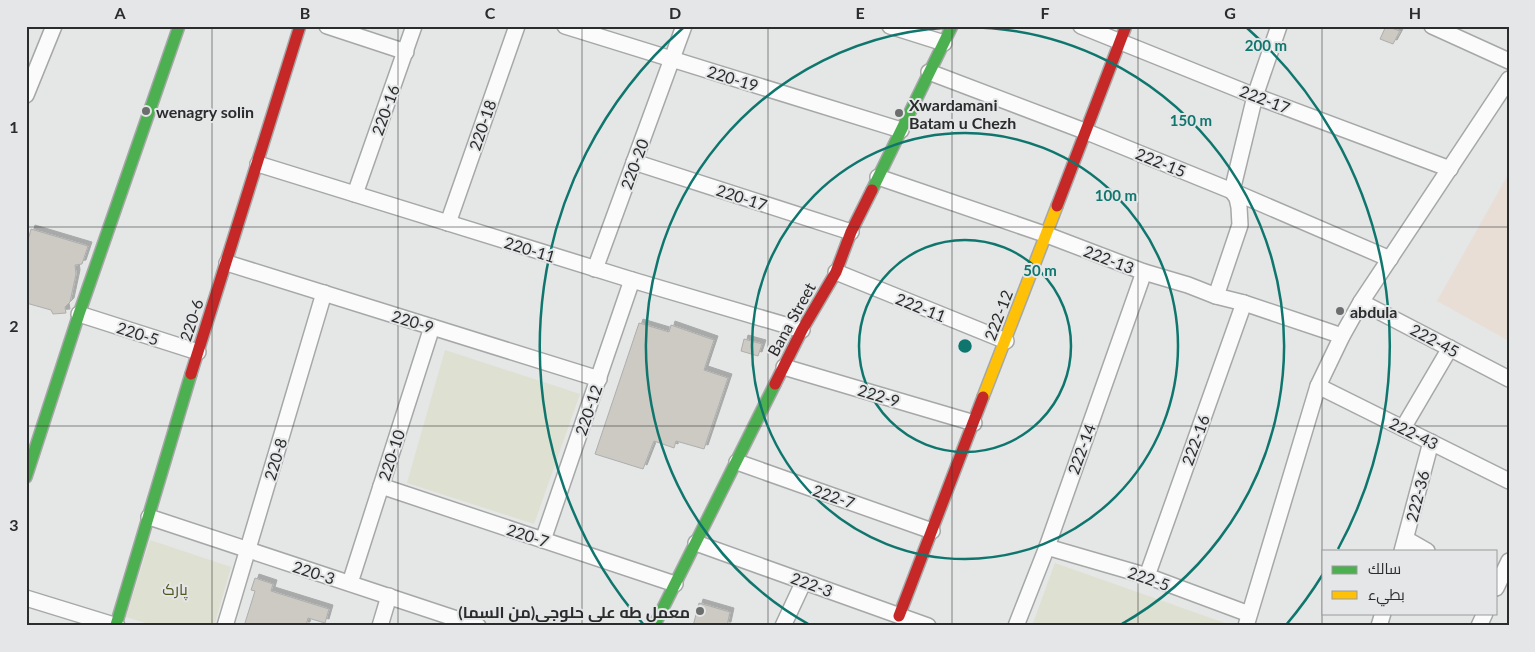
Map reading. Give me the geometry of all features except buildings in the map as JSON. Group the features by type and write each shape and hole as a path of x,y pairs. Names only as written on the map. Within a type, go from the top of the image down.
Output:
{"street":[{"path":"26,95 54,26"},
{"path":"26,477 79,314 179,26"},
{"name":"220-6","path":"116,626 198,352 300,26"},
{"path":"328,26 406,52"},
{"name":"220-16","path":"355,194 414,26"},
{"name":"220-18","path":"448,223 517,26"},
{"name":"220-19","path":"565,26 901,130"},
{"name":"220-20","path":"595,269 684,26"},
{"path":"890,26 944,43"},
{"name":"Bana Street","path":"654,626 802,330 836,272 851,232 952,26"},
{"name":"222-17","path":"1081,26 1255,96 1450,169"},
{"name":"222-12","path":"900,616 1126,26"},
{"path":"1216,296 1240,225 1237,198 1232,191 1255,96 1279,26"},
{"path":"1432,26 1509,61"},
{"name":"222-15","path":"929,72 1087,132 1232,191 1390,259"},
{"path":"1247,620 1318,386 1342,336 1361,302 1509,79"},
{"name":"220-17","path":"634,162 851,232"},
{"name":"220-11","path":"258,164 595,269 802,330"},
{"name":"222-13","path":"878,177 1047,235 1144,272 1342,336"},
{"name":"220-9","path":"227,263 599,379"},
{"name":"222-11","path":"836,272 1006,341"},
{"name":"222-14","path":"1016,626 1047,547 1144,272"},
{"name":"220-12","path":"543,540 632,280"},
{"name":"220-8","path":"225,626 324,293"},
{"name":"222-45","path":"1361,302 1509,379"},
{"name":"222-16","path":"1146,576 1244,303"},
{"name":"220-5","path":"79,314 198,352"},
{"name":"220-10","path":"350,583 432,327"},
{"path":"1403,428 1450,348"},
{"name":"222-9","path":"784,367 974,423"},
{"name":"222-43","path":"1318,386 1509,481"},
{"name":"222-36","path":"1404,545 1431,442"},
{"name":"222-7","path":"737,462 932,531"},
{"name":"220-7","path":"381,486 675,584"},
{"name":"220-3","path":"149,517 478,626"},
{"name":"222-3","path":"696,542 922,625"},
{"path":"1404,545 1423,550"},
{"name":"222-5","path":"1047,547 1146,576 1247,620"},
{"path":"1498,584 1509,561"},
{"path":"783,626 804,581"},
{"path":"380,626 389,596"},
{"path":"26,598 116,626"},
{"path":"1379,626 1383,614"},
{"path":"1479,626 1485,614"}],"shaded area":[{"path":"1509,173 1509,341 1437,301"}],"green space":[{"path":"445,350 580,394 534,524 407,483"},
{"name":"پارک","path":"150,540 231,567 214,626 156,626 126,617"},
{"path":"1055,563 1222,622 1233,626 1032,626"}],"traffic: fast":[{"path":"26,477 79,314 179,26"},
{"path":"872,190 952,26"},
{"path":"116,625 191,374"},
{"path":"654,626 775,384"}],"traffic: slow":[{"path":"983,397 1057,206"}],"traffic: jam":[{"path":"191,374 300,26"},
{"path":"1057,206 1126,26"},
{"path":"775,384 802,330 836,272 851,232 872,190"},
{"path":"899,616 983,397"}],"place":[{"name":"wenagry solin","path":"146,111"},
{"name":"Xwardamani Batam u Chezh","path":"899,113"},
{"name":"abdula","path":"1340,311"},
{"name":"معمل طه علي حلوجي(من السما)","path":"700,611"}]}
